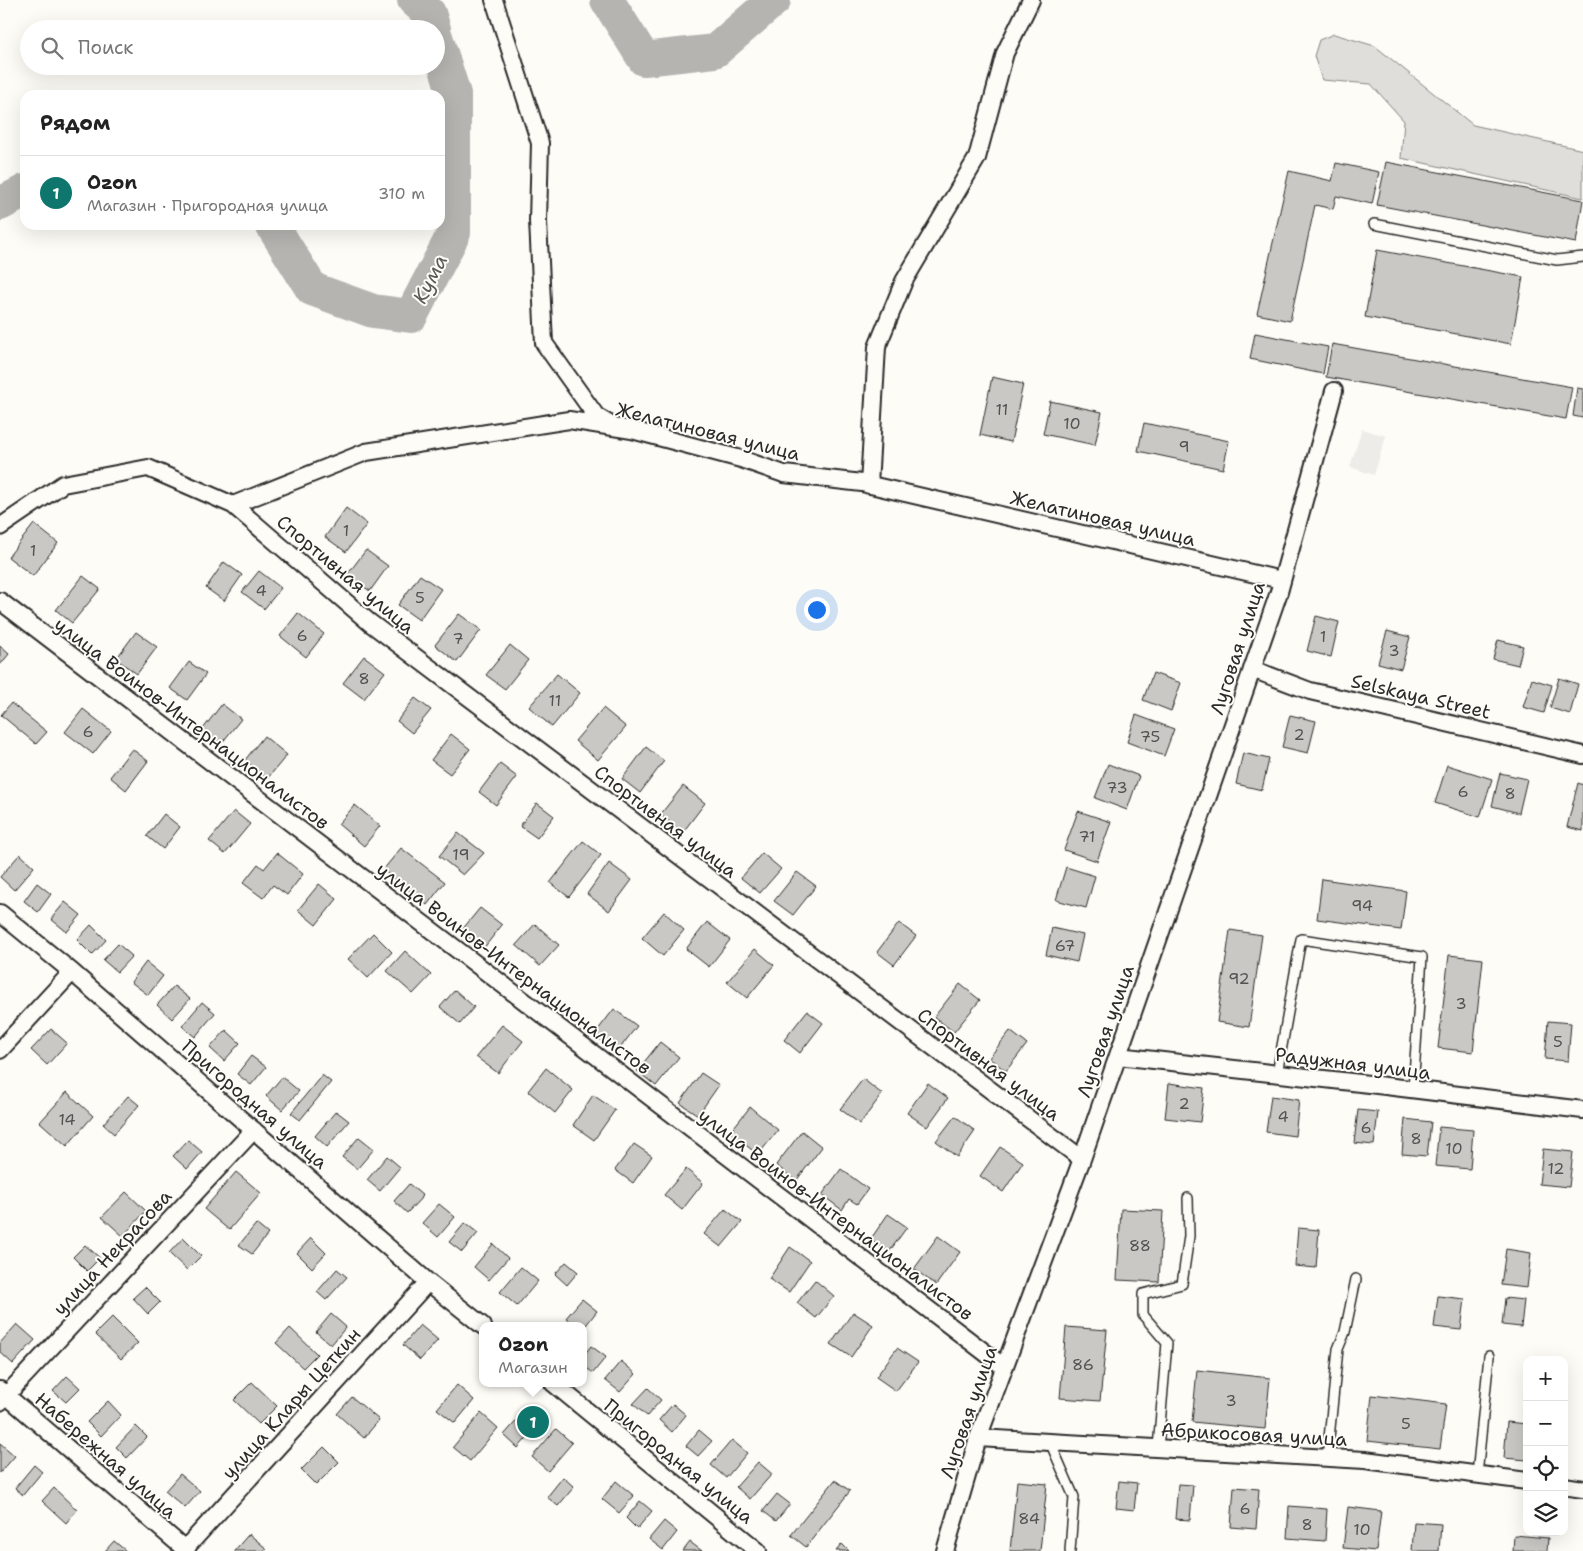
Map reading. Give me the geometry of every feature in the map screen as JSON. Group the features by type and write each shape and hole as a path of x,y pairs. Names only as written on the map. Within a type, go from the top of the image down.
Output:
{"street":[{"path":"494,0 540,143 538,221 544,343 596,416 615,428"},
{"path":"868,485 877,347 904,281 977,158 1006,53 1031,0"},
{"name":"Луговая улица","path":"945,1551 978,1438 1082,1159 1279,592 1334,391"},
{"name":"Желатиновая улица","path":"233,505 366,452 569,420 632,430 732,457 784,474 868,485 1281,580"},
{"path":"0,527 64,484 148,468 233,505"},
{"name":"Спортивная улица","path":"233,505 369,622 1082,1159"},
{"name":"улица Воинов-Интернационалистов","path":"0,601 1004,1367"},
{"name":"Selskaya Street","path":"1252,669 1310,691 1583,755"},
{"name":"Пригородная улица","path":"0,913 72,972 428,1282 479,1323"},
{"path":"0,1050 72,972"},
{"name":"Радужная улица","path":"1118,1056 1583,1110"},
{"name":"улица Некрасова","path":"2,1396 254,1130"},
{"name":"улица Клары Цеткин","path":"185,1550 428,1282"},
{"name":"Пригородная улица","path":"558,1387 758,1551"},
{"name":"Набережная улица","path":"2,1396 185,1550"},
{"name":"Абрикосовая улица","path":"978,1438 1365,1460 1523,1481"},
{"path":"1568,1487 1583,1489"}],"lane":[{"path":"1374,224 1557,260 1583,257"},
{"path":"1277,1074 1301,940 1422,957 1413,1090"},
{"path":"1158,1448 1167,1344 1143,1315 1143,1294 1182,1284 1189,1236 1188,1198"},
{"path":"1327,1458 1338,1349 1346,1332 1356,1279"},
{"path":"1477,1475 1489,1356"},
{"path":"1050,1442 1074,1498 1070,1551"}],"shaded area":[{"path":"1334,34 1375,46 1473,125 1583,150 1583,198 1401,158 1404,121 1371,84 1322,80 1314,56 1319,40"},
{"path":"1362,429 1386,436 1374,475 1350,467"}],"building":[{"path":"1386,162 1583,200 1576,243 1377,205"},
{"path":"1336,163 1379,172 1372,204 1336,196 1333,209 1315,205 1290,321 1257,314 1289,171 1332,181"},
{"path":"1377,250 1523,277 1511,344 1365,317"},
{"path":"1255,333 1328,347 1323,374 1250,359"},
{"path":"1332,344 1572,387 1566,419 1326,377"},
{"path":"992,377 1023,384 1011,442 980,435"},
{"path":"1577,388 1583,389 1583,418 1573,416"},
{"path":"1050,401 1102,412 1095,445 1043,434"},
{"path":"1144,423 1229,441 1223,469 1138,451"},
{"path":"346,508 367,524 346,552 325,537"},
{"path":"34,524 58,543 33,576 8,557"},
{"path":"366,550 388,566 370,591 347,575"},
{"path":"224,562 242,575 224,601 206,588"},
{"path":"259,571 281,588 264,609 242,592"},
{"path":"420,575 441,589 419,620 398,605"},
{"path":"83,576 100,589 72,623 56,610"},
{"path":"298,613 324,634 306,657 280,636"},
{"path":"459,614 481,630 457,662 435,645"},
{"path":"1316,616 1339,622 1331,657 1307,651"},
{"path":"1387,631 1410,637 1401,669 1378,663"},
{"path":"136,632 157,647 137,674 116,659"},
{"path":"1498,640 1523,646 1518,665 1493,659"},
{"path":"510,645 528,660 505,689 486,675"},
{"path":"0,646 9,654 0,665"},
{"path":"364,656 385,672 364,699 343,683"},
{"path":"189,662 206,674 187,700 170,688"},
{"path":"1153,673 1181,683 1171,711 1143,700"},
{"path":"557,674 580,693 552,727 529,707"},
{"path":"1559,678 1578,684 1570,714 1550,708"},
{"path":"1532,679 1552,685 1544,713 1523,707"},
{"path":"415,698 431,710 412,733 397,721"},
{"path":"11,703 47,732 36,744 1,715"},
{"path":"222,704 241,719 221,744 203,729"},
{"path":"603,708 626,727 598,760 575,741"},
{"path":"83,709 111,731 93,754 65,732"},
{"path":"1136,715 1174,729 1164,756 1127,742"},
{"path":"1290,715 1316,721 1308,753 1282,747"},
{"path":"451,734 470,749 450,774 431,760"},
{"path":"264,736 287,755 267,779 245,760"},
{"path":"646,747 664,761 640,793 622,779"},
{"path":"132,749 148,761 126,790 110,777"},
{"path":"1243,753 1269,759 1262,790 1236,784"},
{"path":"500,764 517,777 496,805 479,792"},
{"path":"1108,764 1139,776 1127,810 1095,798"},
{"path":"1447,765 1492,779 1480,817 1435,803"},
{"path":"1500,773 1527,779 1519,813 1492,806"},
{"path":"1578,783 1583,785 1583,831 1567,827"},
{"path":"683,786 705,803 683,832 660,815"},
{"path":"537,803 554,816 537,838 520,826"},
{"path":"355,805 380,826 364,846 338,824"},
{"path":"234,811 250,824 225,854 209,841"},
{"path":"1078,811 1111,822 1097,861 1064,850"},
{"path":"164,814 180,827 163,849 147,836"},
{"path":"458,833 484,853 463,875 439,856"},
{"path":"583,841 601,855 569,897 550,883"},
{"path":"401,848 445,882 427,905 383,870"},
{"path":"277,853 303,874 287,895 273,885 263,898 243,883 258,864 264,869"},
{"path":"762,853 781,869 760,893 741,878"},
{"path":"20,854 34,867 14,890 0,877"},
{"path":"609,863 632,880 609,911 587,894"},
{"path":"1066,867 1095,876 1086,908 1056,900"},
{"path":"797,872 816,886 793,915 774,901"},
{"path":"1322,879 1406,891 1401,930 1317,919"},
{"path":"37,883 51,894 38,912 24,901"},
{"path":"319,884 337,899 316,925 298,910"},
{"path":"65,902 81,915 67,932 51,919"},
{"path":"480,908 502,925 483,949 461,931"},
{"path":"664,912 684,930 663,956 642,938"},
{"path":"707,922 730,940 709,967 686,949"},
{"path":"899,923 916,936 894,965 877,952"},
{"path":"535,924 559,945 540,966 516,945"},
{"path":"91,925 106,940 92,955 77,940"},
{"path":"1052,928 1083,935 1077,962 1046,955"},
{"path":"1230,930 1262,935 1249,1027 1217,1022"},
{"path":"373,933 392,952 368,978 348,959"},
{"path":"118,944 132,956 117,972 103,960"},
{"path":"755,949 774,965 747,998 727,982"},
{"path":"405,951 431,975 413,994 387,971"},
{"path":"1449,955 1483,959 1473,1052 1438,1048"},
{"path":"146,962 163,976 148,995 131,982"},
{"path":"960,984 980,1000 954,1032 934,1017"},
{"path":"174,986 190,999 172,1019 157,1005"},
{"path":"455,990 474,1007 460,1024 440,1007"},
{"path":"202,1002 215,1013 195,1037 182,1026"},
{"path":"614,1009 637,1026 617,1052 594,1035"},
{"path":"807,1011 823,1023 800,1053 784,1040"},
{"path":"1548,1021 1571,1023 1568,1061 1545,1059"},
{"path":"502,1025 523,1041 498,1073 476,1057"},
{"path":"51,1029 67,1043 47,1065 31,1050"},
{"path":"226,1030 240,1043 224,1061 210,1048"},
{"path":"1010,1031 1027,1044 1006,1071 989,1058"},
{"path":"660,1042 679,1057 656,1086 637,1071"},
{"path":"251,1056 266,1067 251,1085 237,1074"},
{"path":"546,1068 573,1090 555,1113 528,1091"},
{"path":"701,1073 719,1085 698,1115 680,1103"},
{"path":"322,1075 331,1082 300,1120 291,1113"},
{"path":"282,1077 299,1091 282,1110 266,1096"},
{"path":"863,1079 882,1094 860,1124 840,1109"},
{"path":"928,1083 948,1098 927,1127 907,1113"},
{"path":"1169,1083 1204,1088 1200,1122 1165,1118"},
{"path":"67,1092 93,1116 67,1146 40,1122"},
{"path":"593,1095 615,1110 594,1140 573,1125"},
{"path":"128,1096 139,1105 114,1134 103,1124"},
{"path":"1271,1096 1299,1100 1295,1136 1266,1132"},
{"path":"750,1107 778,1130 758,1155 730,1132"},
{"path":"1358,1110 1378,1112 1374,1145 1354,1143"},
{"path":"336,1111 349,1121 327,1147 315,1136"},
{"path":"955,1116 975,1131 957,1157 936,1141"},
{"path":"1405,1119 1431,1122 1427,1156 1402,1154"},
{"path":"1439,1127 1473,1130 1470,1169 1435,1166"},
{"path":"802,1131 822,1147 796,1181 776,1165"},
{"path":"359,1137 374,1149 357,1169 342,1157"},
{"path":"188,1140 202,1152 187,1169 173,1156"},
{"path":"634,1144 652,1156 633,1183 615,1170"},
{"path":"1000,1147 1023,1162 1003,1192 980,1176"},
{"path":"1543,1149 1573,1152 1569,1187 1539,1184"},
{"path":"387,1156 400,1167 380,1191 367,1180"},
{"path":"686,1169 703,1183 682,1210 664,1195"},
{"path":"841,1169 868,1189 857,1204 849,1199 842,1210 822,1195"},
{"path":"236,1172 261,1193 229,1230 204,1209"},
{"path":"409,1184 423,1196 407,1213 394,1201"},
{"path":"126,1192 146,1211 123,1236 102,1217"},
{"path":"439,1204 455,1217 438,1237 422,1223"},
{"path":"725,1209 742,1222 721,1247 704,1234"},
{"path":"1121,1209 1163,1211 1159,1282 1117,1280"},
{"path":"888,1214 907,1227 889,1252 870,1240"},
{"path":"465,1223 478,1233 462,1252 449,1242"},
{"path":"256,1224 268,1234 252,1254 239,1245"},
{"path":"1298,1228 1319,1230 1316,1268 1295,1266"},
{"path":"938,1236 960,1252 936,1285 914,1269"},
{"path":"183,1238 201,1256 187,1270 169,1253"},
{"path":"311,1238 326,1253 312,1268 297,1253"},
{"path":"493,1244 508,1258 489,1280 474,1267"},
{"path":"85,1245 100,1258 87,1271 73,1257"},
{"path":"790,1247 810,1261 789,1292 769,1279"},
{"path":"1506,1249 1531,1253 1527,1288 1501,1285"},
{"path":"566,1262 578,1272 567,1285 555,1274"},
{"path":"521,1267 538,1281 517,1306 500,1292"},
{"path":"337,1269 347,1277 326,1300 317,1292"},
{"path":"815,1280 834,1296 816,1318 797,1303"},
{"path":"145,1287 160,1302 148,1314 133,1298"},
{"path":"1438,1296 1465,1299 1461,1330 1434,1327"},
{"path":"1505,1298 1524,1300 1521,1327 1502,1325"},
{"path":"582,1299 597,1311 587,1324 587,1322 571,1322 566,1318"},
{"path":"853,1312 873,1325 851,1357 831,1344"},
{"path":"331,1314 346,1327 331,1345 316,1332"},
{"path":"112,1317 138,1343 121,1359 95,1334"},
{"path":"17,1324 35,1340 13,1364 0,1352 0,1343"},
{"path":"420,1325 438,1340 420,1360 403,1345"},
{"path":"1066,1327 1107,1330 1100,1401 1060,1398"},
{"path":"290,1328 317,1354 303,1368 276,1343"},
{"path":"591,1346 606,1357 593,1373 587,1368 587,1351"},
{"path":"897,1348 918,1362 896,1391 876,1377"},
{"path":"621,1361 636,1374 620,1392 605,1380"},
{"path":"1197,1370 1270,1378 1265,1429 1192,1422"},
{"path":"67,1376 80,1388 66,1402 53,1391"},
{"path":"252,1382 277,1406 259,1424 234,1400"},
{"path":"457,1385 474,1400 455,1423 437,1409"},
{"path":"648,1388 661,1400 647,1416 633,1404"},
{"path":"1372,1395 1446,1404 1440,1449 1367,1441"},
{"path":"352,1397 379,1420 364,1438 337,1414"},
{"path":"108,1401 121,1415 101,1436 87,1422"},
{"path":"673,1404 686,1415 672,1432 659,1420"},
{"path":"527,1409 541,1422 518,1448 504,1435"},
{"path":"481,1413 498,1428 470,1461 453,1447"},
{"path":"1507,1422 1523,1424 1523,1460 1504,1458"},
{"path":"136,1426 147,1437 127,1458 116,1447"},
{"path":"556,1429 572,1443 548,1471 532,1457"},
{"path":"699,1430 712,1441 698,1456 686,1446"},
{"path":"732,1440 747,1453 726,1478 711,1465"},
{"path":"0,1443 15,1456 0,1473"},
{"path":"324,1447 339,1462 316,1485 301,1470"},
{"path":"758,1462 772,1474 750,1499 736,1487"},
{"path":"34,1465 42,1472 23,1495 15,1488"},
{"path":"180,1474 200,1491 185,1508 165,1491"},
{"path":"563,1477 574,1487 558,1506 547,1497"},
{"path":"835,1480 850,1491 806,1547 791,1535"},
{"path":"616,1481 634,1496 619,1513 602,1499"},
{"path":"1017,1481 1047,1484 1040,1551 1010,1551"},
{"path":"1119,1481 1137,1483 1134,1510 1116,1508"},
{"path":"1178,1484 1193,1485 1190,1520 1175,1519"},
{"path":"1234,1487 1259,1489 1256,1529 1231,1527"},
{"path":"54,1488 77,1510 66,1523 42,1501"},
{"path":"777,1494 790,1504 776,1521 763,1511"},
{"path":"640,1501 652,1511 637,1529 626,1518"},
{"path":"1289,1506 1327,1509 1325,1541 1287,1538"},
{"path":"1348,1507 1381,1511 1376,1551 1343,1548"},
{"path":"664,1521 677,1532 663,1550 649,1539"},
{"path":"1414,1522 1441,1524 1439,1551 1412,1551"},
{"path":"249,1534 267,1549 265,1551 234,1551"},
{"path":"1514,1535 1548,1538 1547,1551 1513,1551"},
{"path":"114,1541 126,1551 105,1551"},
{"path":"690,1542 702,1551 683,1551"},
{"path":"842,1544 849,1551 836,1551"}],"waterway":[{"name":"Кума","path":"414,0 429,13 431,20"},
{"name":"Кума","path":"607,0 644,59 715,51 774,0"},
{"name":"Кума","path":"275,230 312,289 373,311 411,316 454,233 454,94 445,66"},
{"name":"Кума","path":"0,204 20,194"}],"place":[{"name":"Ozon","path":"533,1422"}]}
